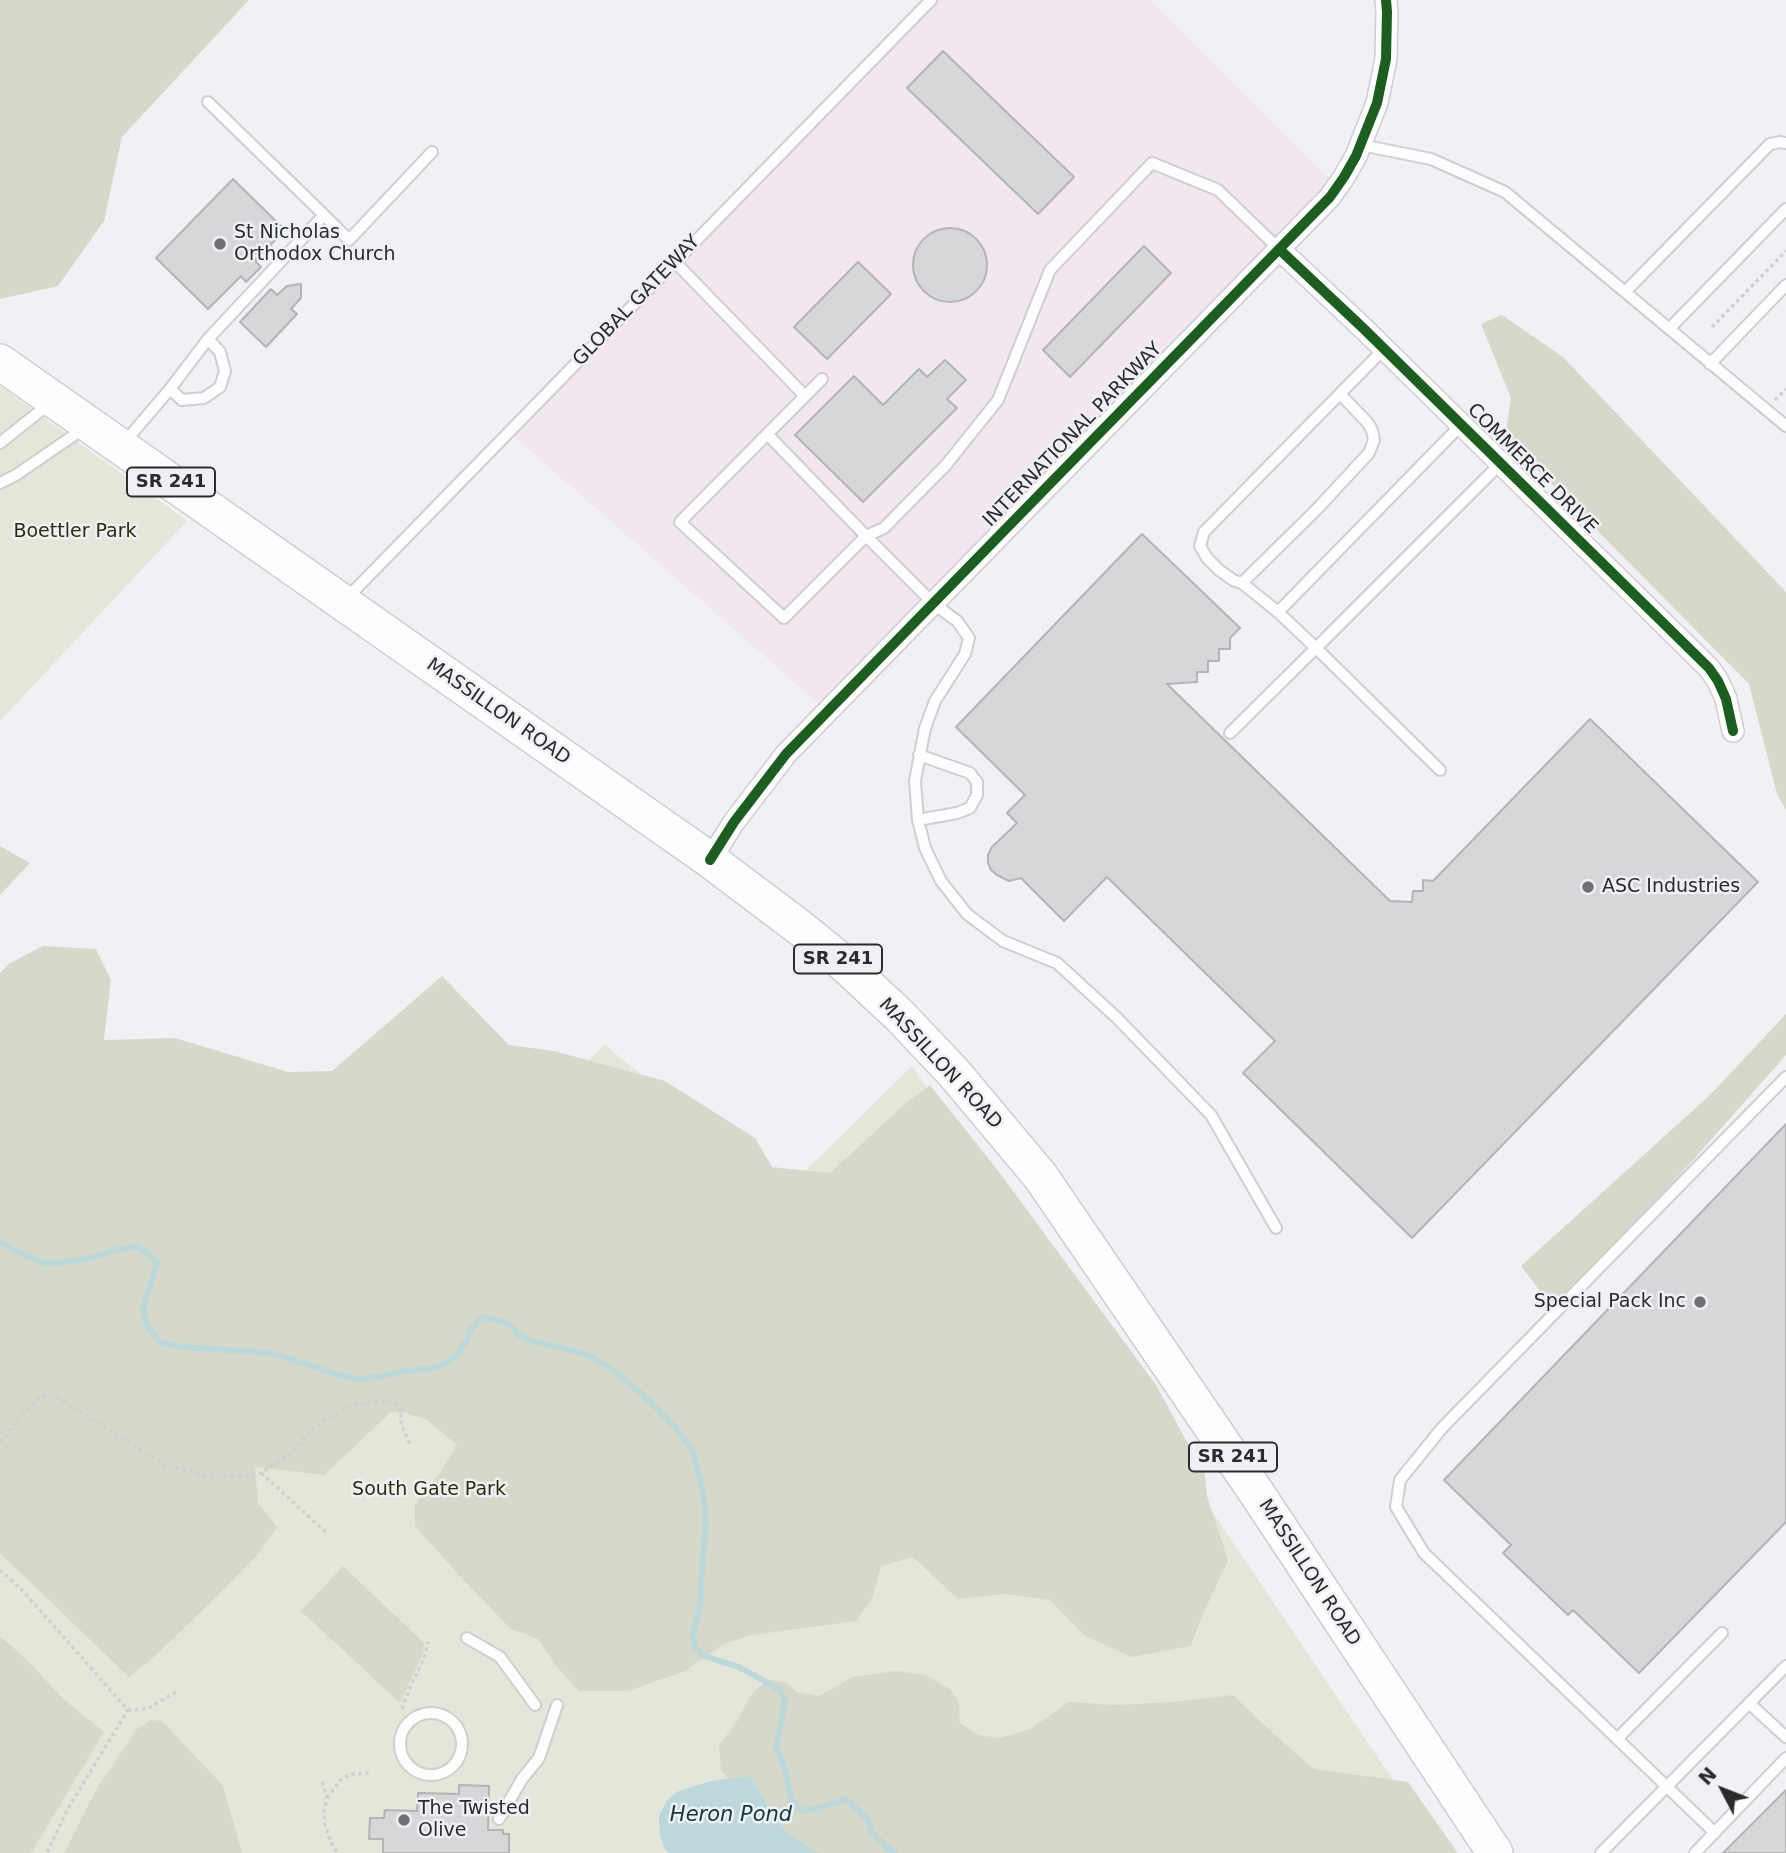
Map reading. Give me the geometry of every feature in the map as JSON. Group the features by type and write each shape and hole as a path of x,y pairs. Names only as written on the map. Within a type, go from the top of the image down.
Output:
{"main road":[{"name":"MASSILLON ROAD","path":"0,362 710,860 841,961 880,998 954,1073 1041,1177 1171,1366 1495,1853"}],"street":[{"name":"INTERNATIONAL PARKWAY","path":"710,860 734,822 786,754 1330,197 1361,145 1377,103 1386,59 1386,0"},
{"name":"COMMERCE DRIVE","path":"1279,249 1709,668 1726,699 1733,731"}],"lane":[{"name":"GLOBAL GATEWAY","path":"342,603 931,0"},
{"path":"208,102 349,240 432,152"},
{"path":"1625,292 1770,144 1786,144"},
{"path":"1361,145 1431,159 1505,192 1786,426"},
{"path":"822,379 680,522 784,618 866,536 884,528 946,465 998,400 1049,270 1152,163 1218,190 1279,249"},
{"path":"1669,329 1786,209"},
{"path":"121,447 208,339 324,215"},
{"path":"675,262 805,396"},
{"path":"1710,364 1786,285"},
{"path":"170,389 182,400 204,398 220,387 225,371 220,352 208,339"},
{"path":"1384,349 1204,532 1200,546 1219,570 1242,583 1278,612 1440,771"},
{"path":"1242,583 1369,453 1374,440 1372,430 1340,394"},
{"path":"0,443 54,400"},
{"path":"0,483 90,425"},
{"path":"1278,612 1462,425"},
{"path":"767,434 934,604 957,621 969,638 965,654 935,701 925,729 915,781 918,820 925,848 942,881 967,914 1003,941 1057,963 1116,1017 1211,1115 1276,1228"},
{"path":"1230,733 1501,463"},
{"path":"918,820 970,808 977,796 977,782 970,773 919,755"},
{"path":"1715,1832 1424,1553 1396,1507 1400,1480 1442,1428 1786,1077"},
{"path":"1618,1738 1722,1633"},
{"path":"467,1638 500,1657 535,1705"},
{"path":"1601,1853 1786,1666"},
{"path":"1749,1703 1786,1737"},
{"path":"499,1818 539,1758 557,1705"},
{"path":"421,1715 441,1715 457,1728 461,1737 461,1748 459,1758 453,1766 435,1775 424,1774 407,1765 402,1756 401,1736 405,1727 421,1715"},
{"path":"1696,1853 1786,1758"}],"path":[{"path":"1713,327 1786,251"},
{"path":"0,1442 22,1414 48,1394 165,1465 210,1477 237,1477 261,1473 291,1453 314,1427 357,1404 395,1402 401,1407 401,1423 410,1445"},
{"path":"261,1473 327,1533"},
{"path":"0,1570 23,1591 128,1710"},
{"path":"402,1709 423,1661 428,1642"},
{"path":"128,1710 147,1709 176,1692"},
{"path":"47,1853 67,1810 128,1710"},
{"path":"338,1853 325,1825 327,1798 342,1778 352,1774 370,1773"},
{"path":"322,1782 327,1798"}],"shaded area":[{"path":"931,0 1150,0 1337,187 828,712 509,432"}],"green space":[{"path":"0,0 249,0 122,137 104,221 58,286 0,299"},
{"path":"1502,315 1563,357 1786,592 1786,810 1777,794 1749,684 1505,437 1511,398 1481,324"},
{"name":"Boettler Park","path":"0,386 187,521 0,721"},
{"path":"0,846 30,863 0,895"},
{"name":"South Gate Park","path":"43,946 96,949 111,980 104,1040 175,1038 288,1072 332,1071 442,976 509,1045 554,1051 665,1081 755,1138 772,1167 830,1173 906,1103 930,1085 999,1172 1156,1385 1205,1475 1207,1496 1228,1560 1191,1646 1131,1657 1084,1635 1050,1600 1005,1594 958,1599 913,1557 881,1566 872,1599 856,1621 752,1635 724,1644 685,1671 628,1691 579,1691 557,1667 538,1639 511,1629 415,1526 415,1505 440,1473 457,1445 427,1420 406,1413 391,1412 324,1475 255,1467 258,1503 277,1527 260,1552 214,1599 155,1656 129,1677 0,1553 0,973 10,963"},
{"path":"1786,1014 1786,1055 1624,1238 1552,1307 1521,1266 1710,1095"},
{"name":"South Gate Park","path":"605,1045 784,1192 912,1066 1424,1826 1372,1853 0,1853 0,1055 509,1135"},
{"path":"343,1566 424,1643 423,1653 400,1703 301,1611"},
{"path":"0,1636 28,1661 63,1699 104,1732 31,1853 0,1853"},
{"path":"896,1671 926,1675 951,1690 959,1704 960,1723 978,1735 999,1738 1030,1729 1069,1702 1114,1705 1233,1695 1314,1769 1408,1782 1458,1853 820,1853 785,1832 750,1776 729,1779 721,1771 719,1745 736,1723 750,1696 768,1679 787,1683 797,1692 819,1696 853,1677"},
{"path":"151,1720 162,1721 223,1786 242,1853 64,1853 97,1788 137,1729"}],"water":[{"name":"Heron Pond","path":"750,1776 785,1832 820,1853 670,1853 665,1849 660,1835 659,1815 668,1799 679,1791 711,1781"}],"building":[{"path":"943,51 1074,177 1038,214 907,88"},
{"name":"St Nicholas Orthodox Church","path":"233,179 285,230 255,261 261,267 246,282 241,276 208,309 156,258"},
{"path":"950,228 964,231 976,239 984,251 987,265 984,279 976,291 964,299 950,302 936,299 924,291 916,279 913,265 916,251 924,239 936,231"},
{"path":"1144,246 1171,273 1070,377 1043,350"},
{"path":"858,262 891,294 827,359 794,327"},
{"path":"301,284 301,298 291,309 297,314 266,347 240,322 271,289 277,295 287,286"},
{"path":"945,360 966,380 947,399 957,408 863,502 795,435 854,376 883,405 919,369 927,377"},
{"name":"ASC Industries","path":"1142,534 1240,628 1230,638 1230,649 1219,649 1219,661 1208,661 1208,672 1197,672 1197,682 1167,684 1390,901 1412,902 1413,891 1423,891 1423,880 1433,881 1590,719 1758,882 1412,1238 1243,1073 1275,1041 1107,877 1064,921 1021,878 1009,881 991,870 988,863 992,847 1017,823 1007,813 1025,795 956,727"},
{"name":"Special Pack Inc","path":"1786,1124 1786,1522 1639,1673 1573,1610 1568,1615 1503,1553 1511,1545 1444,1480"},
{"name":"The Twisted Olive","path":"459,1785 489,1786 488,1830 503,1830 503,1834 509,1834 509,1853 383,1853 383,1839 369,1839 370,1818 384,1818 385,1810 417,1811 418,1793 459,1794"},
{"path":"1786,1790 1786,1853 1723,1853"}],"waterway":[{"path":"0,1242 47,1264 87,1259 135,1246 146,1252 157,1262 143,1310 147,1326 161,1343 271,1353 362,1380 439,1367 456,1356 472,1327 483,1317 510,1324 517,1334 532,1341 586,1354 615,1371 652,1403 693,1452 703,1490 706,1523 700,1606 693,1633 695,1648 704,1656 739,1667 780,1690 785,1701 776,1748 786,1770 791,1800 797,1808 805,1811 816,1809 846,1799 868,1820 871,1831 895,1853"}],"cycle path":[{"path":"710,860 734,822 786,754 1330,197 1356,156 1377,103 1386,59 1386,0"},
{"path":"1279,249 1709,668 1726,699 1733,731"}],"place":[{"name":"St Nicholas Orthodox Church","path":"220,244"},
{"name":"ASC Industries","path":"1588,887"},
{"name":"Special Pack Inc","path":"1700,1302"},
{"name":"The Twisted Olive","path":"404,1820"}]}
